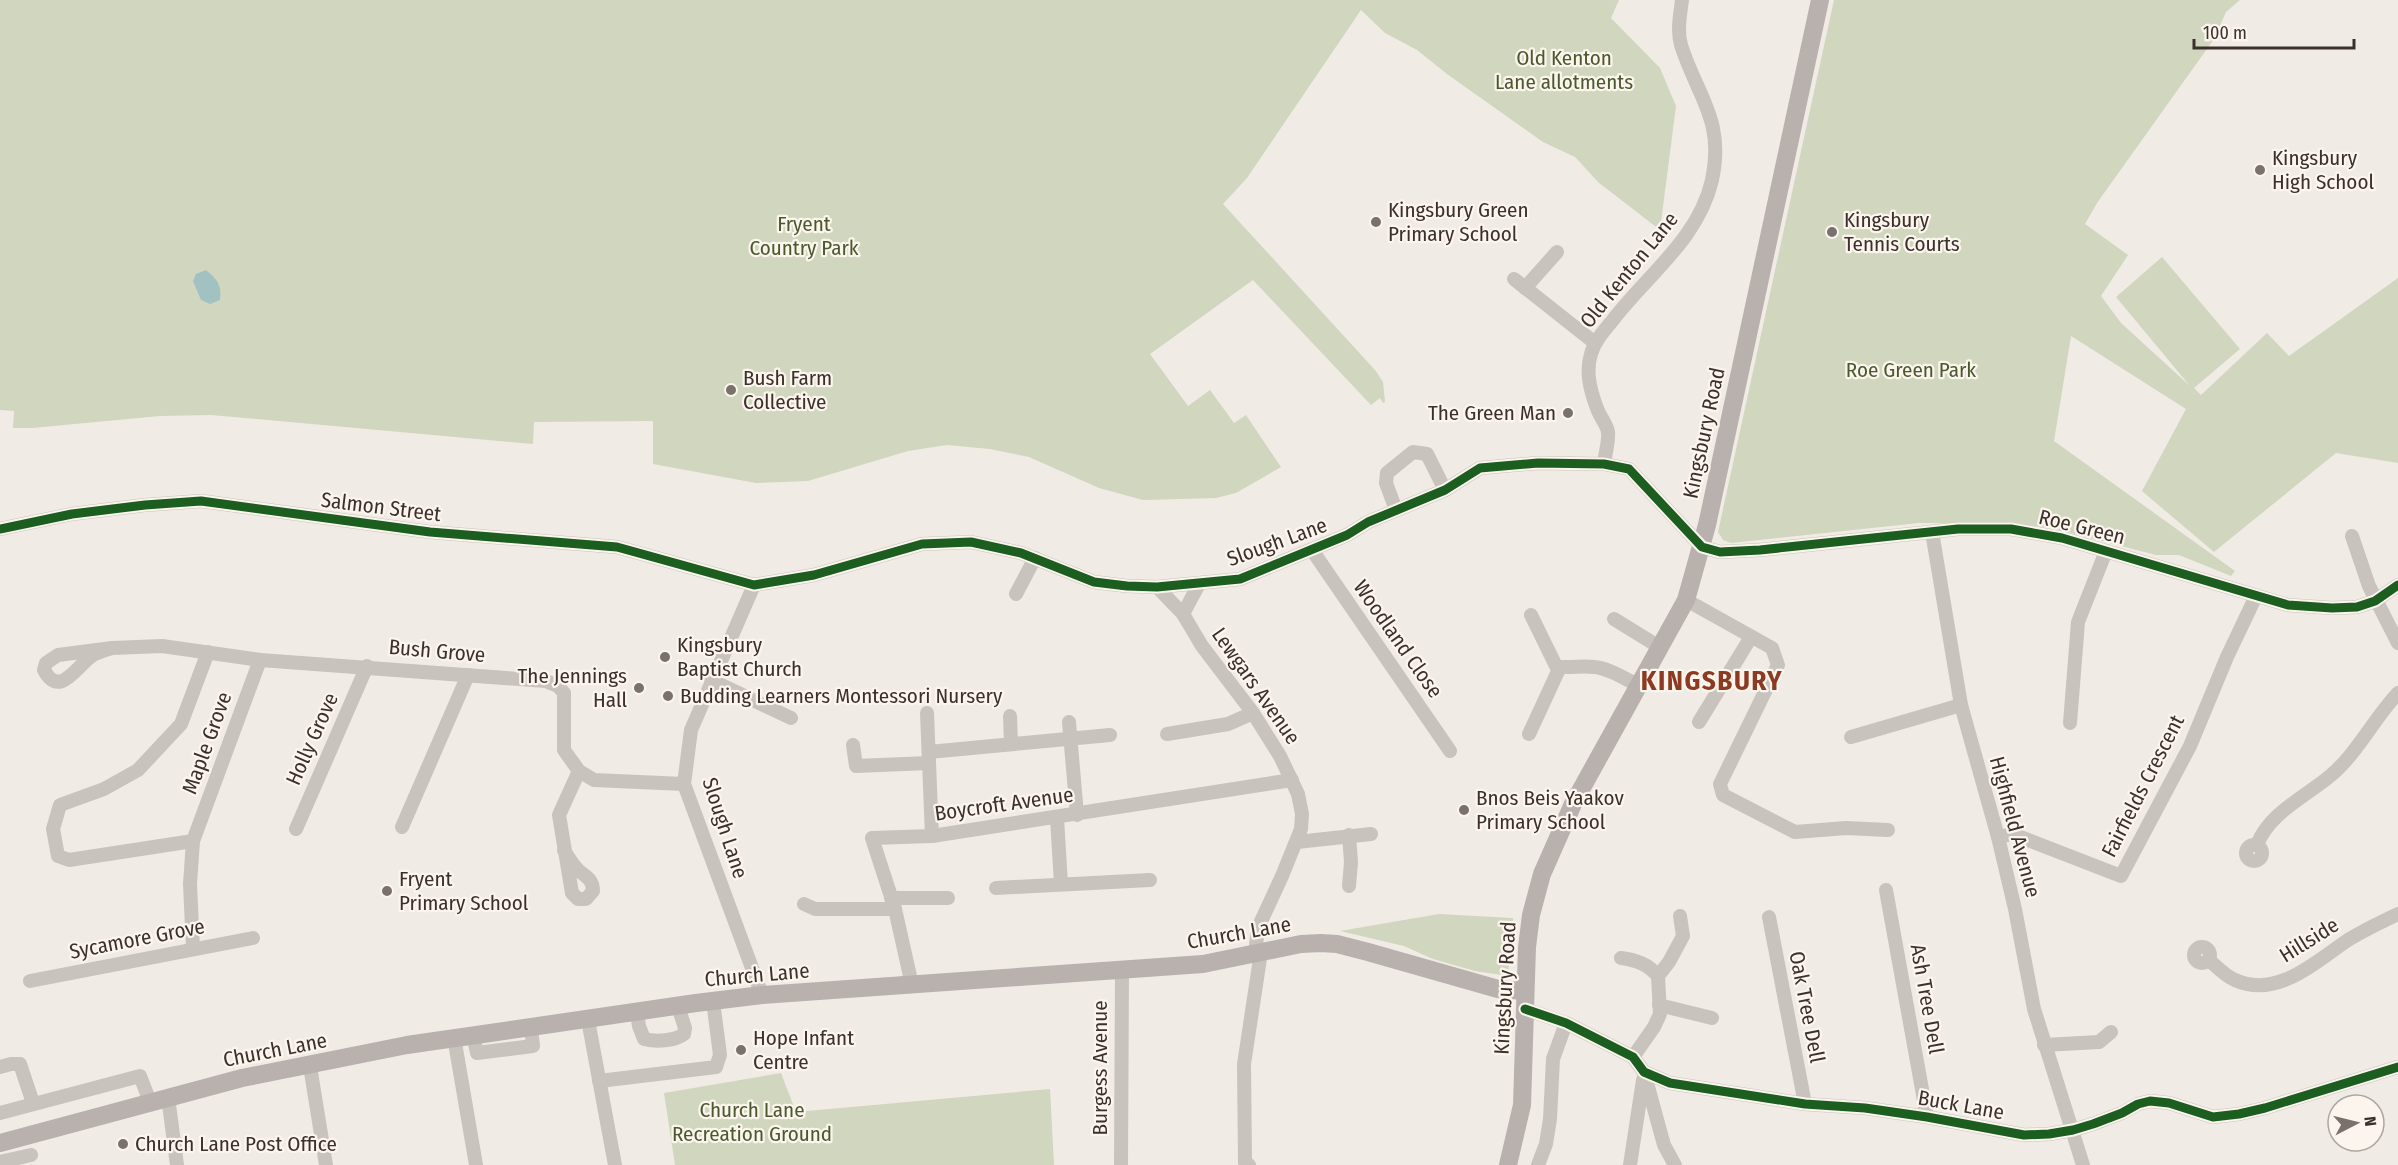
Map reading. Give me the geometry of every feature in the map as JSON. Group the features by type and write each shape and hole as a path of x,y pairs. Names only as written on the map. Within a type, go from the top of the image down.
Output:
{"main road":[{"name":"Kingsbury Road","path":"1508,1165 1522,1105 1524,1000 1531,915 1542,874 1573,804 1686,600 1702,547 1820,0"},
{"name":"Church Lane","path":"0,1143 242,1078 454,1037 762,996 1052,973 1122,971 1203,964 1301,944 1337,944 1498,989 1524,1000"}],"street":[{"name":"Old Kenton Lane","path":"1604,464 1608,430 1598,411 1588,379 1590,356 1595,344 1691,231 1712,180 1716,145 1710,111 1681,44 1679,23 1682,0"},
{"path":"1557,252 1519,284 1595,344"},
{"path":"1396,510 1386,483 1387,473 1413,452 1427,454 1445,490"},
{"name":"Slough Lane","path":"762,996 684,784 691,730 754,585 814,575 922,544 971,542 1035,558 1094,582 1158,587 1240,579 1312,550 1396,510 1445,490 1480,468 1538,463 1604,464 1629,469 1702,547"},
{"name":"Salmon Street","path":"0,529 72,514 201,501 430,532 617,547 754,585"},
{"name":"Roe Green","path":"1702,547 1720,552 1744,552 1932,532 1981,528 2011,530 2062,538 2288,605 2357,607 2375,601"},
{"name":"Highfield Avenue","path":"1932,532 1961,705 1998,837 2015,909 2034,1009 2083,1165"},
{"path":"2352,536 2375,601 2398,642"},
{"name":"Woodland Close","path":"1312,550 1450,751"},
{"path":"2070,723 2078,622 2106,551"},
{"path":"1017,594 1035,558"},
{"path":"1183,614 1199,584"},
{"path":"2375,601 2398,585"},
{"name":"Lewgars Avenue","path":"1158,587 1183,614 1202,646 1253,713 1292,780 1298,794 1302,814 1297,842 1258,928 1258,953 1244,1064 1245,1162 1249,1165"},
{"name":"Fairfields Crescent","path":"1998,837 2013,834 2121,876 2190,746 2227,657 2256,596"},
{"path":"1686,600 1772,648 1778,665 1720,784 1723,795 1795,832 1846,828 1888,830"},
{"path":"1531,615 1556,666 1568,669 1594,667 1615,674 1638,686"},
{"path":"1614,619 1661,648"},
{"path":"1699,722 1751,637"},
{"name":"Bush Grove","path":"112,648 162,646 261,660 367,666 546,681 558,686 564,693 564,750 579,771"},
{"name":"Maple Grove","path":"193,841 69,860 58,856 53,829 60,805 104,789 138,771 181,724 208,652"},
{"name":"Maple Grove","path":"193,949 190,884 193,841 261,660"},
{"name":"Holly Grove","path":"296,829 367,666"},
{"path":"1529,734 1560,667"},
{"path":"402,827 468,675"},
{"path":"711,681 791,718"},
{"path":"2257,845 2264,831 2274,819 2336,771 2398,693"},
{"path":"1851,737 1961,705"},
{"path":"927,713 933,836"},
{"path":"1167,734 1228,724 1253,713"},
{"path":"1010,716 1011,744"},
{"path":"1069,722 1077,815"},
{"path":"853,745 856,766 1011,744 1110,735"},
{"path":"564,850 559,815 579,771 594,780 684,784"},
{"name":"Boycroft Avenue","path":"912,985 893,903 872,837 933,836 1292,780"},
{"path":"1057,818 1061,885"},
{"path":"1297,842 1371,834"},
{"path":"1349,835 1351,862 1349,886"},
{"path":"996,888 1150,880"},
{"name":"Ash Tree Dell","path":"1886,890 1927,1117"},
{"path":"804,904 815,909 948,898"},
{"name":"Hillside","path":"2209,960 2234,980 2258,985 2281,981 2299,974 2362,931 2398,914"},
{"path":"1658,976 1669,962 1683,936 1680,916"},
{"name":"Oak Tree Dell","path":"1769,917 1805,1104"},
{"name":"Sycamore Grove","path":"30,981 253,938"},
{"path":"1621,958 1652,968 1658,976 1660,1014 1654,1027 1633,1057"},
{"name":"Burgess Avenue","path":"1121,1165 1122,971"},
{"path":"1524,1000 1633,1057 1644,1072 1664,1145 1676,1165"},
{"path":"599,1082 716,1067 720,1055 713,1001"},
{"path":"1659,1005 1712,1018"},
{"path":"637,1013 639,1026 645,1039 654,1041 681,1037 685,1028 678,1006"},
{"path":"588,1020 615,1165"},
{"path":"1538,1165 1546,1144 1550,1119 1553,1059 1566,1023"},
{"path":"2044,1045 2099,1041 2111,1032"},
{"path":"454,1037 476,1165"},
{"path":"0,1067 20,1064 33,1103"},
{"path":"310,1066 326,1165"},
{"name":"Buck Lane","path":"1644,1072 1670,1083 1805,1104 1865,1108 1927,1117 2024,1135 2073,1130 2150,1101 2169,1102 2213,1117 2240,1114 2398,1067"},
{"path":"1630,1165 1644,1072"},
{"path":"0,1113 140,1076 150,1102"},
{"path":"168,1097 177,1165"},
{"path":"0,1162 31,1160 29,1134"}],"green space":[{"name":"Fryent Country Park","path":"0,0 1619,0 1611,18 1660,68 1676,106 1660,230 1598,182 1575,157 1543,142 1417,50 1385,33 1361,10 1247,178 1223,204 1375,370 1383,382 1385,402 1383,403 1380,398 1371,405 1253,280 1150,354 1188,406 1210,390 1234,423 1246,415 1281,467 1236,493 1216,498 1143,500 1099,488 1029,457 990,449 947,445 908,451 808,481 756,483 653,464 653,421 534,422 533,444 211,415 160,416 13,428 14,411 0,410"},
{"name":"Roe Green Park","path":"1834,0 2240,0 2226,12 2214,39 2097,203 2085,224 2128,255 2101,296 2121,323 2190,386 2116,297 2162,257 2240,349 2194,388 2201,395 2267,333 2289,356 2398,278 2398,463 2336,453 2214,552 2142,491 2186,409 2071,336 2054,441 2235,571 2231,576 2179,555 2156,555 2048,527 2012,524 1919,523 1731,543 1723,540 1718,532"},
{"path":"1439,914 1513,918 1508,976 1475,971 1433,959 1404,946 1340,931"},
{"name":"Church Lane Recreation Ground","path":"781,1073 796,1112 1050,1089 1054,1165 675,1165 664,1093"}],"water":[{"path":"206,270 216,279 220,290 220,300 210,304 201,300 193,281 196,274"}],"cycle path":[{"path":"0,529 72,514 201,501 430,532 617,547 754,585 814,575 922,544 971,542 1021,553 1094,582 1157,587 1240,579 1347,535 1368,522 1445,490 1480,468 1538,463 1604,464 1629,469 1702,547 1720,552 1760,550 1958,529 2011,529 2062,538 2288,605 2357,607 2375,601 2398,585"},
{"path":"1525,1009 1566,1023 1633,1057 1644,1072 1670,1083 1805,1104 1865,1108 1927,1117 2024,1135 2073,1130 2150,1101 2169,1103 2213,1117 2239,1114 2398,1067"}],"place":[{"name":"Kingsbury High School","path":"2260,170"},
{"name":"Kingsbury Green Primary School","path":"1376,222"},
{"name":"Kingsbury Tennis Courts","path":"1832,232"},
{"name":"Bush Farm Collective","path":"731,390"},
{"name":"The Green Man","path":"1568,413"},
{"name":"Kingsbury Baptist Church","path":"665,657"},
{"name":"The Jennings Hall","path":"639,688"},
{"name":"Budding Learners Montessori Nursery","path":"668,696"},
{"name":"Bnos Beis Yaakov Primary School","path":"1464,810"},
{"name":"Fryent Primary School","path":"387,891"},
{"name":"Hope Infant Centre","path":"741,1050"},
{"name":"Church Lane Post Office","path":"123,1144"}],"district":[{"name":"KINGSBURY","path":"1712,681"}],"park label":[{"name":"Old Kenton Lane allotments","path":"1564,70"}]}
